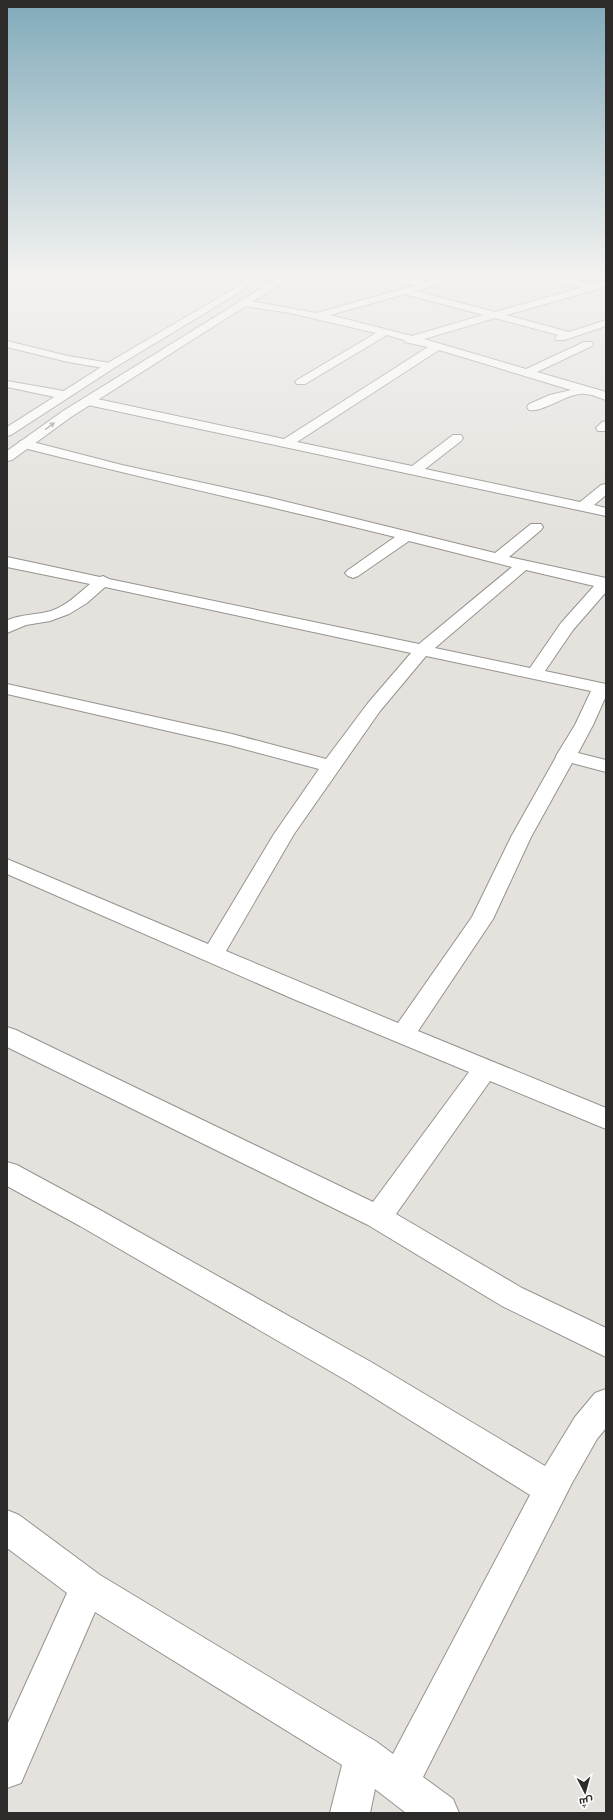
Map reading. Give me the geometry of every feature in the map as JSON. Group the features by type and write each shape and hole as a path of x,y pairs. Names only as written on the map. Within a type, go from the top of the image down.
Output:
{"street":[{"path":"56,356 110,366"},
{"path":"7,432 127,356"},
{"path":"7,457 88,401 160,356"},
{"path":"301,382 345,356"},
{"path":"285,444 422,356"},
{"path":"467,356 606,396"},
{"path":"527,373 563,356"},
{"path":"533,407 554,398 584,390 600,383"},
{"path":"7,384 64,395"},
{"path":"88,401 606,512"},
{"path":"414,471 457,438"},
{"path":"25,444 121,469 261,500 497,559 606,584"},
{"path":"583,507 606,488"},
{"path":"497,559 536,527"},
{"path":"353,573 406,536"},
{"path":"7,562 103,581 421,651 603,689 521,837 482,919 404,1035"},
{"path":"213,954 284,834 330,766 374,708 421,651 523,565"},
{"path":"7,628 17,621 56,614 70,608 103,581"},
{"path":"534,674 565,627 592,596 606,584"},
{"path":"7,689 232,740 330,766"},
{"path":"565,756 606,766"},
{"path":"10,871 213,954 606,1119"},
{"path":"7,1036 378,1217 512,1296 606,1343"},
{"path":"378,1217 485,1069"},
{"path":"7,1173 90,1218 360,1372 551,1489"},
{"path":"398,1783 551,1489 586,1428 606,1404"},
{"path":"7,1527 88,1587 364,1756 439,1813"},
{"path":"7,1769 88,1587"},
{"path":"350,1813 364,1756"}]}
